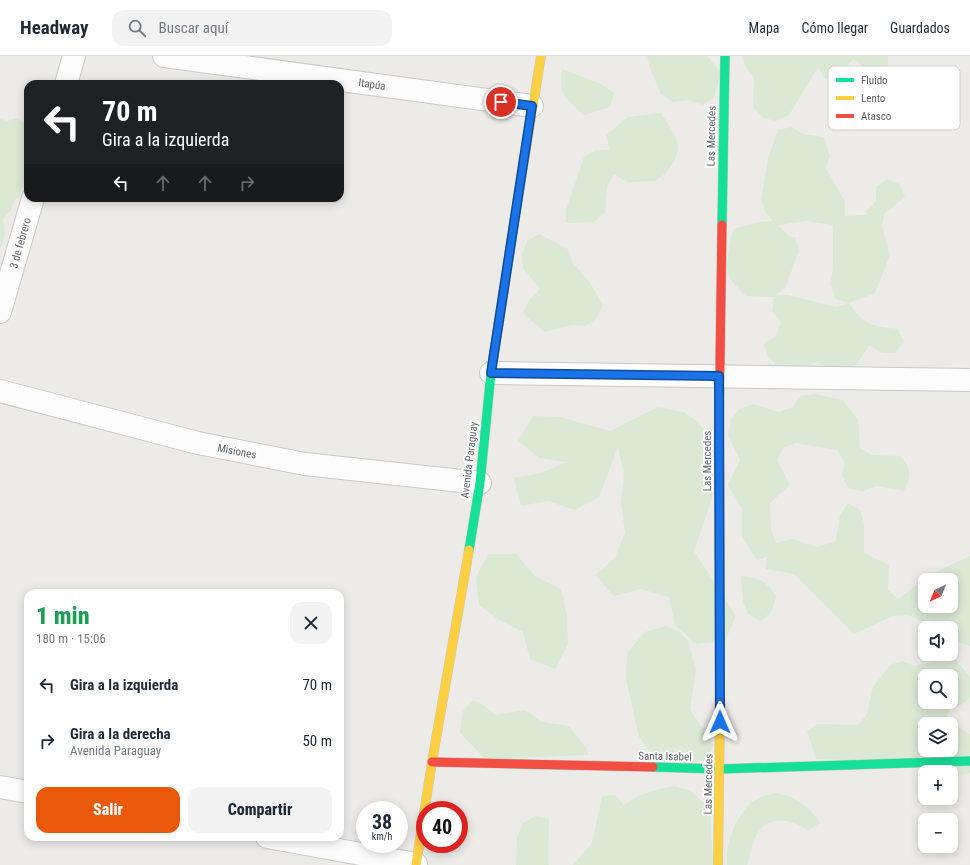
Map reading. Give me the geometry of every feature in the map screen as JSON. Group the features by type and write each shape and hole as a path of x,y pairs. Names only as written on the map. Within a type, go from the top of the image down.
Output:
{"street":[{"path":"67,80 74,56"},
{"name":"Itapúa","path":"164,56 341,80"},
{"name":"Avenida Paraguay","path":"416,865 432,762 480,483 491,373 541,56"},
{"name":"Las Mercedes","path":"718,865 720,769 719,376 725,56"},
{"name":"Itapúa","path":"344,80 532,106"},
{"name":"3 de febrero","path":"0,312 32,202"},
{"path":"491,373 970,380"},
{"name":"Misiones","path":"0,391 198,443 305,464 480,483"},
{"name":"Santa Isabel","path":"432,762 720,769 970,761"},
{"path":"0,787 24,791"},
{"path":"288,841 416,865"}],"green space":[{"path":"647,56 707,56 721,72 714,98 702,105 688,100 673,102 661,94 650,68"},
{"path":"743,56 888,56 889,66 863,66 854,59 846,66 828,66 828,79 825,79 818,67 789,115 776,121 763,118 753,107 754,77 745,66"},
{"path":"562,69 601,84 614,93 610,107 584,115 568,100 562,91"},
{"path":"661,113 676,137 678,150 674,162 666,173 655,181 627,182 614,174 607,186 605,212 594,222 566,223 566,210 584,157 596,150 610,150 606,135 628,117"},
{"path":"16,118 24,124 24,182 18,198 13,202 14,203 11,210 3,219 4,234 0,248 0,119 7,121"},
{"path":"792,127 803,134 824,137 830,156 826,168 845,202 845,216 867,215 866,211 876,201 876,187 887,179 899,184 905,197 884,214 882,227 890,255 875,293 849,303 860,317 869,324 898,329 904,342 895,353 882,353 870,345 855,366 843,375 817,362 791,371 777,366 768,356 764,343 776,336 781,322 772,311 774,297 746,296 728,274 727,259 733,229 759,222 773,221 766,213 761,200 768,158 778,130","holes":["806,221 833,225 833,270 830,284 836,299 849,303 836,307 788,295 775,296 785,288 799,251 795,237 790,237 778,225"]},
{"path":"539,234 568,249 572,262 589,281 603,305 597,318 586,326 572,325 544,332 523,313 529,300 540,289 523,268 522,255 527,241"},
{"path":"815,394 843,400 858,420 860,448 872,455 900,456 910,472 904,491 877,486 864,491 849,489 842,476 845,462 837,450 796,443 783,448 777,460 790,485 770,503 771,530 776,543 793,539 817,547 836,541 840,515 848,503 860,510 864,524 864,553 889,565 888,590 898,599 918,584 918,613 958,613 958,573 933,573 970,556 970,646 958,642 958,621 921,621 908,615 893,616 854,634 794,574 766,569 767,557 757,560 742,537 742,509 728,485 740,460 728,435 731,420 739,409 753,404 779,412 793,407 801,396"},
{"path":"658,407 684,412 698,422 714,445 712,498 694,551 736,616 725,641 696,644 675,625 669,597 641,589 614,596 595,575 615,558 625,533 621,503 624,474 618,447 599,497 575,510 548,501 521,506 514,478 541,473 566,462 539,458 518,441 533,416 560,417 610,431"},
{"path":"488,554 516,554 535,576 561,589 567,616 568,644 555,669 530,659 523,632 499,620 479,605 476,577"},
{"path":"741,576 762,581 769,586 776,596 772,611 761,621 748,614 743,602"},
{"path":"666,626 679,632 688,641 696,669 690,710 713,744 709,758 677,769 652,755 639,737 626,679 627,653 645,632"},
{"path":"902,661 915,666 932,661 957,661 970,677 970,697 963,704 958,706 958,669 918,669 918,709 950,709 946,717 918,717 918,757 958,757 958,727 970,734 970,773 958,774 958,765 816,759 807,731 818,724 858,725 867,714 873,687 890,665"},
{"path":"472,701 479,702 496,715 525,710 542,722 569,726 586,748 588,755 485,759 460,733 463,711"},
{"path":"675,786 689,790 710,808 713,865 573,865 592,843 602,796 615,795 624,805 636,797 648,792"},
{"path":"776,793 790,797 802,803 820,823 808,830 794,823 779,820 765,825 755,838 747,865 727,865 729,840 740,816 754,801 763,796"},
{"path":"535,816 549,819 549,865 516,865 517,837 523,823"}],"traffic: fast":[{"path":"722,225 725,56"},
{"path":"469,550 480,483 491,373 519,192"},
{"path":"719,432 720,707"},
{"path":"653,767 720,769 970,761"}],"traffic: slow":[{"path":"519,192 541,56"},
{"path":"416,865 432,762 469,550"},
{"path":"718,865 720,707"}],"traffic: jam":[{"path":"719,432 722,225"},
{"path":"432,762 653,767"}],"route":[{"path":"501,102 532,106 491,373 719,376 720,722"}]}
